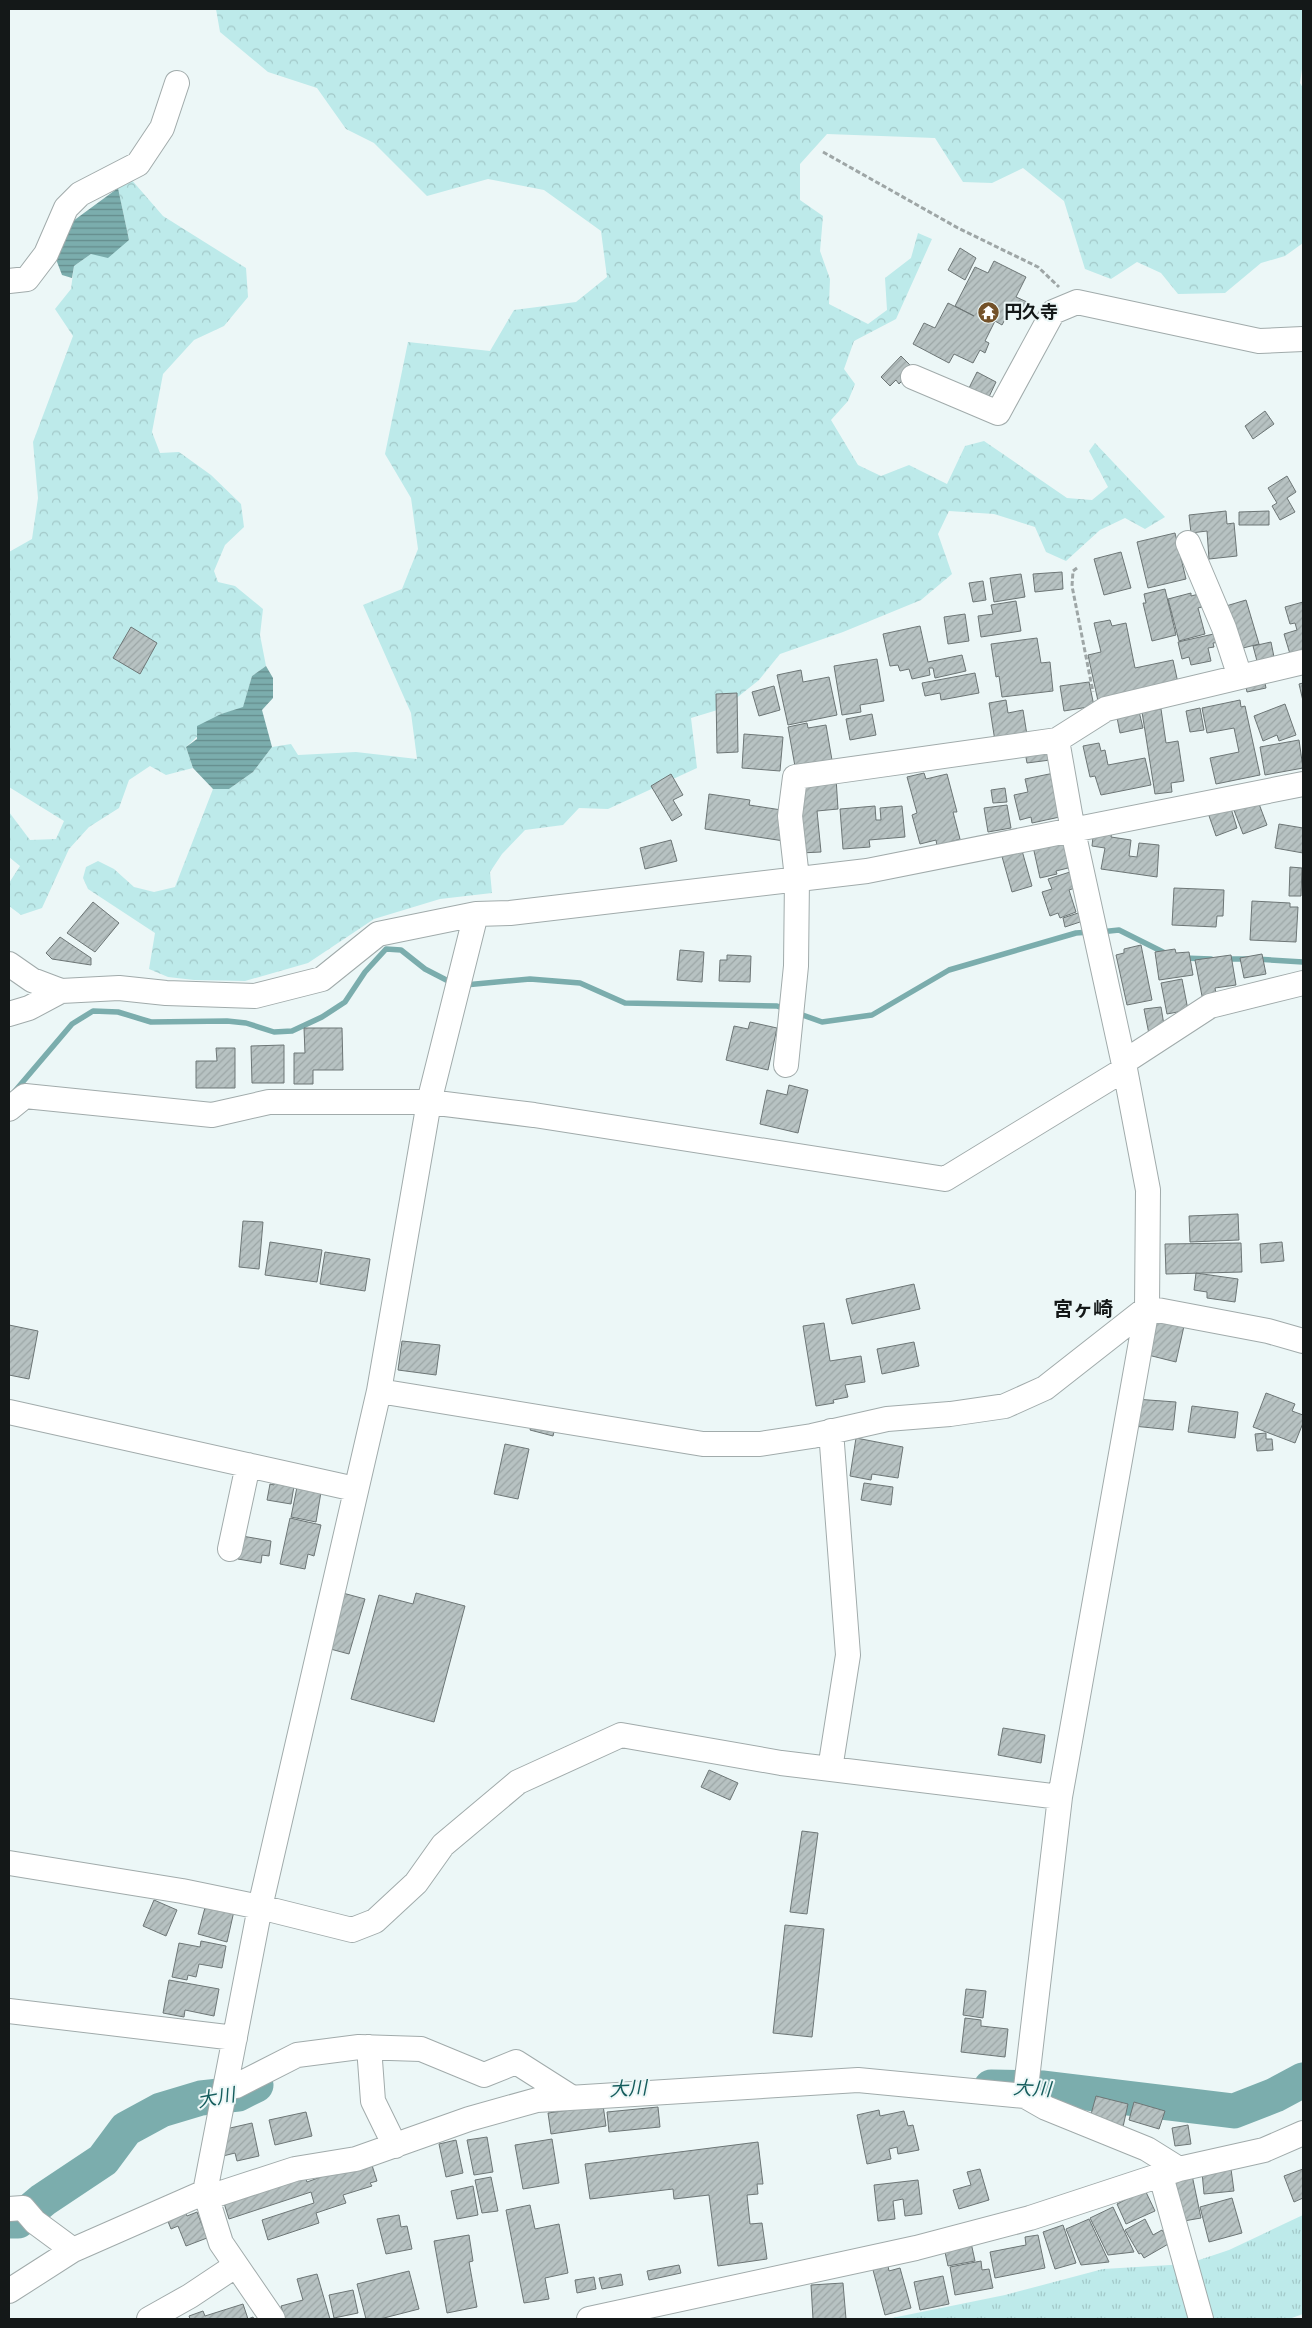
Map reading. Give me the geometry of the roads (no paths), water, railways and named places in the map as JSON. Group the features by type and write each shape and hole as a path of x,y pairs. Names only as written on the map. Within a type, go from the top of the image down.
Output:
{"street":[{"path":"9,281 27,278 46,254 66,208 80,194 138,164 162,128 177,83"},
{"path":"913,377 998,413 1053,312 1077,302 1259,341 1303,339"},
{"path":"1188,543 1224,628 1240,677"},
{"path":"786,1065 796,966 797,878 790,816 795,777 1057,740 1106,709 1303,662"},
{"path":"1026,2096 1060,1797 1147,1308 1148,1190 1124,1066 1073,831 1057,740"},
{"path":"9,964 32,980 61,991 119,988 166,993 255,996 322,979 378,934 476,914 510,913 867,871 1303,784"},
{"path":"273,2319 221,2243 206,2195 260,1906 379,1391 429,1102 476,914"},
{"path":"9,1109 25,1096 212,1115 269,1102 429,1102 534,1114 945,1179 1124,1066 1210,1006 1303,982"},
{"path":"9,1014 30,1008 61,991"},
{"path":"379,1391 703,1444 760,1444 831,1432 887,1418 950,1414 1005,1406 1045,1388 1147,1308 1268,1331 1303,1341"},
{"path":"9,1412 355,1489"},
{"path":"830,1769 848,1655 831,1432"},
{"path":"230,1549 248,1465"},
{"path":"9,1863 182,1891 260,1906 352,1930 375,1921 416,1883 443,1845 518,1782 621,1735 781,1763 1060,1797"},
{"path":"9,2011 235,2038"},
{"path":"225,2088 236,2086 298,2056 369,2047 421,2049 484,2075 516,2062 571,2097"},
{"path":"369,2047 373,2101 395,2146"},
{"path":"9,2291 73,2250 206,2195 295,2169 356,2159 469,2119 537,2100 858,2080 1026,2096 1046,2108 1148,2149 1170,2173 1187,2264 1201,2319"},
{"path":"589,2319 916,2248 1030,2218 1170,2173 1264,2150 1303,2132"},
{"path":"9,2209 23,2208 35,2222 73,2250"},
{"path":"148,2319 190,2296 235,2266"}],"waterway":[{"path":"1100,932 1119,930 1167,954"},
{"path":"797,1013 822,1022 872,1015 949,970 1076,933 1090,932"},
{"path":"15,1091 72,1024 93,1011 118,1012 151,1022 227,1021 246,1023 274,1032 292,1031 322,1017 345,1002 365,972 386,949 401,950 425,969 454,984"},
{"path":"1183,958 1211,959"},
{"path":"1226,959 1246,959"},
{"path":"1256,959 1303,962"},
{"path":"465,985 530,979 580,983 625,1003 777,1006 785,1009"},
{"name":"大川","path":"991,2087 1044,2088 1234,2111 1275,2095 1303,2080"},
{"name":"大川","path":"9,2221 18,2221 43,2200 103,2160 126,2129 161,2110 201,2098 238,2094 256,2085"}],"place":[{"name":"円久寺","path":"988,312"}],"district":[{"name":"宮ヶ崎","path":"1083,1309"}]}
